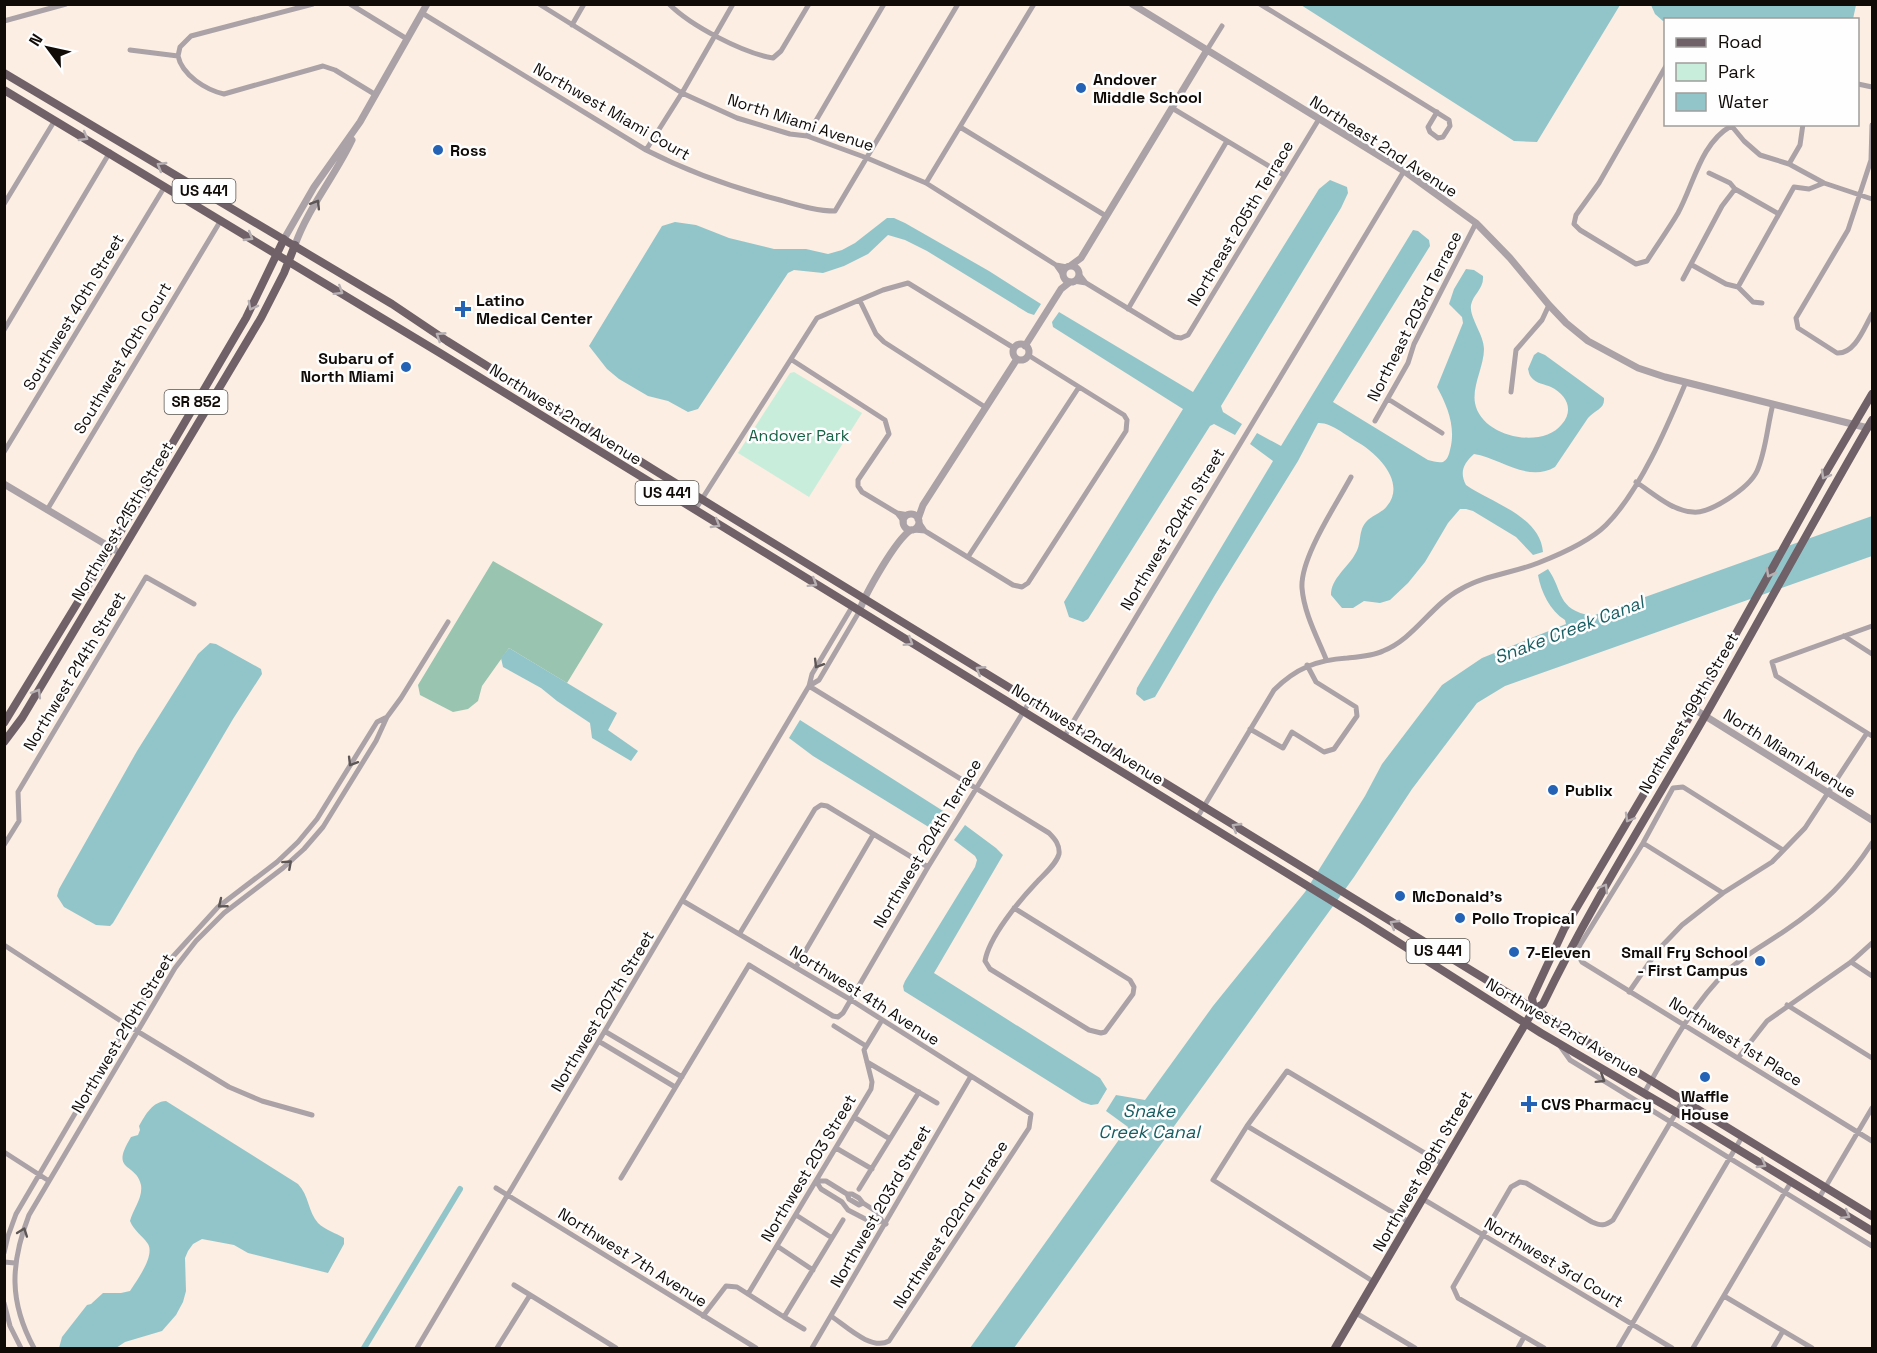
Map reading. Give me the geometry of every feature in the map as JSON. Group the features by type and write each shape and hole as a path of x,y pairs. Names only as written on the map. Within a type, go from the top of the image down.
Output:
{"main road":[{"name":"US 441","path":"4,73 295,245"},
{"name":"US 441","path":"4,90 289,261"},
{"path":"33,106 50,110 61,107"},
{"path":"55,120 67,116 82,119"},
{"name":"Northwest 215th Street","path":"4,742 22,718 246,318 284,238"},
{"name":"Northwest 215th Street","path":"4,723 220,385 266,308 295,245"},
{"name":"Northwest 2nd Avenue","path":"295,245 701,499 1872,1216"},
{"name":"Northwest 2nd Avenue","path":"289,261 1308,886 1557,1042 1872,1231"},
{"path":"210,379 220,385"},
{"name":"Northwest 199th Street","path":"1534,1009 1532,998 1564,929 1694,709 1872,394"},
{"name":"Northwest 199th Street","path":"1335,1348 1534,1009 1543,1004 1574,939 1705,716 1805,535 1870,424"}],"street":[{"path":"4,21 66,4"},
{"path":"313,4 190,36 180,46 178,56 180,65 186,73 213,90 224,94 322,66 335,70 376,94"},
{"path":"350,4 407,39"},
{"name":"Northwest 215th Street","path":"295,245 300,230 341,164 360,122 427,4"},
{"name":"North Miami Avenue","path":"539,4 682,93 737,118 790,134 807,136 926,183 1056,265 1068,279"},
{"path":"572,25 584,4"},
{"path":"669,4 714,35 761,56 774,58 781,51 809,4"},
{"path":"646,150 733,4"},
{"path":"807,136 884,4"},
{"path":"867,158 958,4"},
{"path":"926,183 1034,4"},
{"name":"Northeast 2nd Avenue","path":"1132,4 1404,171 1476,223 1549,305 1588,341 1614,357 1638,368 1686,382 1855,424 1870,424"},
{"path":"1260,4 1437,112 1449,120 1449,126 1443,137 1438,138 1430,132 1428,127 1437,112"},
{"name":"Northwest Miami Court","path":"422,13 646,150 681,168 753,193 820,211 835,211 867,158"},
{"path":"1025,346 1068,279 1078,273 1081,258 1222,26"},
{"path":"130,50 178,56"},
{"path":"1664,68 1599,183 1576,215 1574,224 1580,230 1636,264 1647,261 1679,212 1699,164 1719,133 1729,126"},
{"path":"1172,108 1284,175"},
{"name":"Northeast 205th Terrace","path":"1128,309 1176,337 1181,338 1188,335 1318,119"},
{"path":"4,204 55,120"},
{"name":"Northwest 215th Street","path":"284,238 314,187 360,122"},
{"path":"1872,125 1872,155 1866,161 1848,230 1796,318 1798,328 1837,353 1851,350 1872,314"},
{"path":"1731,126 1760,154 1789,164 1824,183 1872,199"},
{"path":"1789,164 1800,145 1803,126"},
{"path":"960,127 1106,216"},
{"path":"1068,279 1086,283 1128,309 1227,141"},
{"path":"4,330 110,152"},
{"name":"Northwest 204th Street","path":"1064,737 1404,171"},
{"path":"1709,173 1730,183 1735,189 1779,214"},
{"path":"1738,287 1794,187 1809,189 1824,183"},
{"name":"Southwest 40th Street","path":"4,452 165,186"},
{"path":"1683,279 1722,206 1735,189"},
{"name":"Southwest 40th Court","path":"46,510 221,220"},
{"name":"Northeast 203rd Terrace","path":"1375,421 1408,363 1414,344 1476,223"},
{"path":"1068,279 1069,267 1081,258"},
{"name":"North Miami Avenue","path":"1056,265 1069,267"},
{"path":"1692,265 1726,284 1738,287 1753,302 1762,303"},
{"path":"1069,267 1086,283"},
{"path":"695,510 817,318 883,290 908,283 1014,348"},
{"path":"860,301 876,334 884,342 986,407"},
{"path":"1511,392 1516,350 1542,320 1549,305"},
{"path":"1017,359 1013,354 1014,348 1020,344 1028,349 1028,356"},
{"path":"452,361 459,349"},
{"path":"1017,359 921,507 907,519 907,529 925,531 1013,585 1022,587 1028,583 1126,431 1127,420 1124,415 1028,356"},
{"path":"1017,359 1028,356"},
{"path":"792,360 885,420 889,434 858,480 858,486 862,492 907,519 919,520"},
{"path":"1197,818 1274,690 1293,673 1307,665 1326,659 1382,652 1406,638 1442,601 1460,589 1479,579 1537,564 1583,542 1605,526 1622,506 1666,429 1686,382"},
{"path":"969,557 1078,387"},
{"path":"1388,399 1442,433"},
{"path":"1636,482 1681,510 1695,513 1729,500 1755,475 1763,455 1773,404"},
{"path":"1326,659 1307,613 1302,587 1307,559 1351,477"},
{"path":"4,484 115,551"},
{"path":"921,507 919,520 925,531"},
{"name":"Northwest 207th Street","path":"417,1348 683,901 809,686 812,674 902,538 907,519"},
{"name":"Northwest 207th Street","path":"902,538 918,527 919,520"},
{"name":"Northwest 214th Street","path":"4,845 19,820 18,792 146,577 194,604"},
{"name":"Northwest 210th Street","path":"34,1348 24,1329 16,1305 14,1289 16,1256 29,1215 175,968 196,941 224,913 284,868 323,827 376,741 387,717 448,622"},
{"path":"1629,992 1658,950 1682,925 1723,893 1760,871 1805,828 1870,734 1776,676 1772,662 1872,626"},
{"path":"1844,636 1872,654"},
{"path":"1250,729 1282,748 1292,732 1324,752 1334,749 1357,716 1356,707 1316,682 1307,665"},
{"path":"809,686 1049,833 1059,846 1059,854 1054,863 1014,908 987,952 985,961 990,969 1089,1030 1101,1034 1109,1028 1133,994 1134,987 1130,980 1014,908"},
{"name":"Northwest 204th Terrace","path":"682,1077 749,965 833,1016 838,1017 845,1010 928,867 1030,701"},
{"name":"North Miami Avenue","path":"1694,709 1872,820"},
{"name":"Northwest 210th Street","path":"4,1253 16,1214 127,1025 168,962 190,935 218,907 277,862 298,842 317,819 377,722 387,717"},
{"path":"1723,893 1643,843 1673,788 1683,787 1784,850"},
{"path":"740,933 815,809 821,806 827,806 928,867"},
{"path":"796,967 873,835"},
{"name":"Northwest 1st Place","path":"1643,843 1580,945 1576,954 1582,962 1872,1141"},
{"path":"1644,1094 1685,1025 1712,986 1728,970 1786,930 1841,886 1872,843"},
{"path":"1262,858 1269,848"},
{"name":"Northwest 4th Avenue","path":"683,901 850,1000 1031,1114"},
{"path":"1407,948 1414,936"},
{"path":"1738,1058 1767,1022 1787,1005 1851,962 1872,943"},
{"path":"4,945 127,1025 229,1087 262,1101 312,1115"},
{"path":"1851,962 1872,976"},
{"path":"1787,1005 1872,1059"},
{"path":"834,1026 866,1046 882,1020"},
{"path":"606,1032 682,1077 621,1178"},
{"path":"600,1042 675,1087"},
{"path":"1557,1042 1570,1060 1872,1245"},
{"name":"Northwest 203 Street","path":"748,1294 871,1089 872,1082 864,1050 866,1046"},
{"path":"643,1068 649,1057"},
{"path":"867,1062 937,1103"},
{"path":"654,1075 661,1064"},
{"path":"1374,1282 1213,1180 1246,1126 1287,1071 1443,1164"},
{"name":"Northwest 203rd Street","path":"812,1348 971,1076"},
{"path":"859,1190 919,1092"},
{"path":"1544,1348 1458,1298 1453,1287 1482,1234 1511,1187 1520,1182 1526,1183 1592,1222 1600,1225 1607,1224 1612,1220 1683,1101"},
{"path":"1819,1198 1872,1108"},
{"name":"Northwest 202nd Terrace","path":"831,1317 872,1343 883,1345 889,1341 1029,1128 1031,1114"},
{"path":"855,1117 890,1139"},
{"path":"1246,1126 1409,1222"},
{"path":"1618,1348 1742,1137"},
{"path":"836,1148 872,1169"},
{"path":"4,1152 49,1181"},
{"path":"816,1181 826,1181 847,1194 859,1198 877,1212 884,1222 873,1223 848,1210 842,1202 821,1189 816,1181"},
{"path":"1693,1348 1791,1182"},
{"name":"Northwest 7th Avenue","path":"496,1188 756,1348"},
{"path":"842,1202 847,1194"},
{"name":"Northwest 3rd Court","path":"1423,1199 1672,1348"},
{"path":"796,1215 832,1238"},
{"path":"784,1317 843,1220"},
{"path":"777,1246 813,1270"},
{"path":"4,1253 16,1256"},
{"path":"4,1262 15,1263"},
{"path":"514,1285 615,1348"},
{"path":"703,1316 726,1286 737,1287 804,1329"},
{"path":"497,1348 530,1295"},
{"path":"1724,1296 1812,1348"},
{"path":"4,1303 10,1326 21,1348"},
{"path":"1356,1313 1415,1348"},
{"path":"1773,1348 1783,1331"},
{"path":"1518,1348 1524,1337"}],"green space":[{"name":"Andover Park","path":"794,372 862,413 809,497 738,453 790,373"},
{"path":"493,561 603,624 567,683 509,648 482,686 478,701 468,709 453,712 420,695 418,685"}],"water":[{"path":"1620,4 1537,142 1514,141 1301,5"},
{"path":"1651,4 1856,5 1853,18 1664,18 1663,21 1655,14"},
{"path":"1330,180 1347,187 1348,193 1341,208 1221,406 1223,412 1242,424 1235,435 1214,424 1210,426 1088,619 1083,622 1069,617 1064,602 1183,409 1053,327 1052,322 1059,312 1193,392 1319,189"},
{"path":"887,218 894,218 905,223 1041,304 1034,315 1028,313 927,251 905,240 888,235 868,254 844,266 823,273 794,270 788,273 698,409 688,412 668,401 648,396 607,369 589,346 662,226 675,222 696,225 729,238 774,249 806,249 828,254 855,243"},
{"path":"1413,230 1418,231 1429,240 1430,246 1333,402 1428,460 1443,462 1448,457 1452,434 1448,410 1437,387 1463,323 1462,317 1449,304 1454,289 1466,269 1474,270 1483,276 1482,284 1472,301 1471,310 1484,349 1475,390 1475,403 1480,415 1488,424 1513,436 1527,438 1553,432 1566,419 1567,403 1561,394 1535,381 1529,374 1528,369 1534,355 1538,352 1604,398 1601,407 1588,418 1555,467 1545,471 1524,471 1474,454 1464,468 1463,476 1466,485 1524,520 1540,540 1543,552 1533,555 1516,537 1473,511 1460,509 1448,523 1425,562 1390,600 1380,603 1364,601 1353,608 1342,608 1331,595 1333,584 1357,551 1363,526 1387,506 1392,497 1392,479 1382,462 1367,448 1334,427 1318,423 1298,461 1155,697 1144,701 1136,694 1137,688 1273,461 1250,444 1257,433 1281,446"},
{"name":"Snake Creek Canal","path":"1872,516 1872,556 1505,686 1477,703 1412,789 1354,877 1014,1348 970,1348 1128,1127 1106,1111 1116,1095 1145,1100 1213,1006 1305,892 1365,796 1382,764 1442,685 1482,658 1566,624 1547,600 1538,575 1548,569 1566,604 1580,613 1592,616"},
{"path":"210,643 216,644 261,669 262,674 113,923 110,926 96,925 64,907 57,896 59,889 137,751 198,654"},
{"path":"509,648 617,713 608,730 638,751 631,761 592,738 590,723 541,688 503,667 501,658"},
{"path":"800,720 951,816 940,834 813,756 789,738"},
{"path":"965,825 1003,855 934,973 1100,1078 1107,1089 1098,1104 1091,1105 1082,1102 904,991 905,981 975,867 977,860 975,856 954,840"},
{"path":"166,1101 298,1184 318,1223 344,1238 344,1244 328,1273 248,1253 234,1245 202,1239 193,1244 188,1251 185,1258 186,1291 183,1302 176,1315 162,1331 125,1342 116,1348 59,1348 62,1337 87,1305 103,1293 130,1291 147,1261 150,1249 148,1244 130,1221 139,1199 141,1185 138,1178 123,1162 123,1156 131,1137 138,1135 139,1126 147,1113 153,1106"}],"waterway":[{"path":"364,1348 460,1189"}],"place":[{"name":"Andover Middle School","path":"1081,88"},
{"name":"Ross","path":"438,150"},
{"name":"Latino Medical Center","path":"463,309"},
{"name":"Subaru of North Miami","path":"406,367"},
{"name":"Publix","path":"1553,790"},
{"name":"McDonald's","path":"1400,896"},
{"name":"Pollo Tropical","path":"1460,918"},
{"name":"7-Eleven","path":"1514,952"},
{"name":"Small Fry School - First Campus","path":"1760,961"},
{"name":"Waffle House","path":"1705,1077"},
{"name":"CVS Pharmacy","path":"1529,1104"}]}
